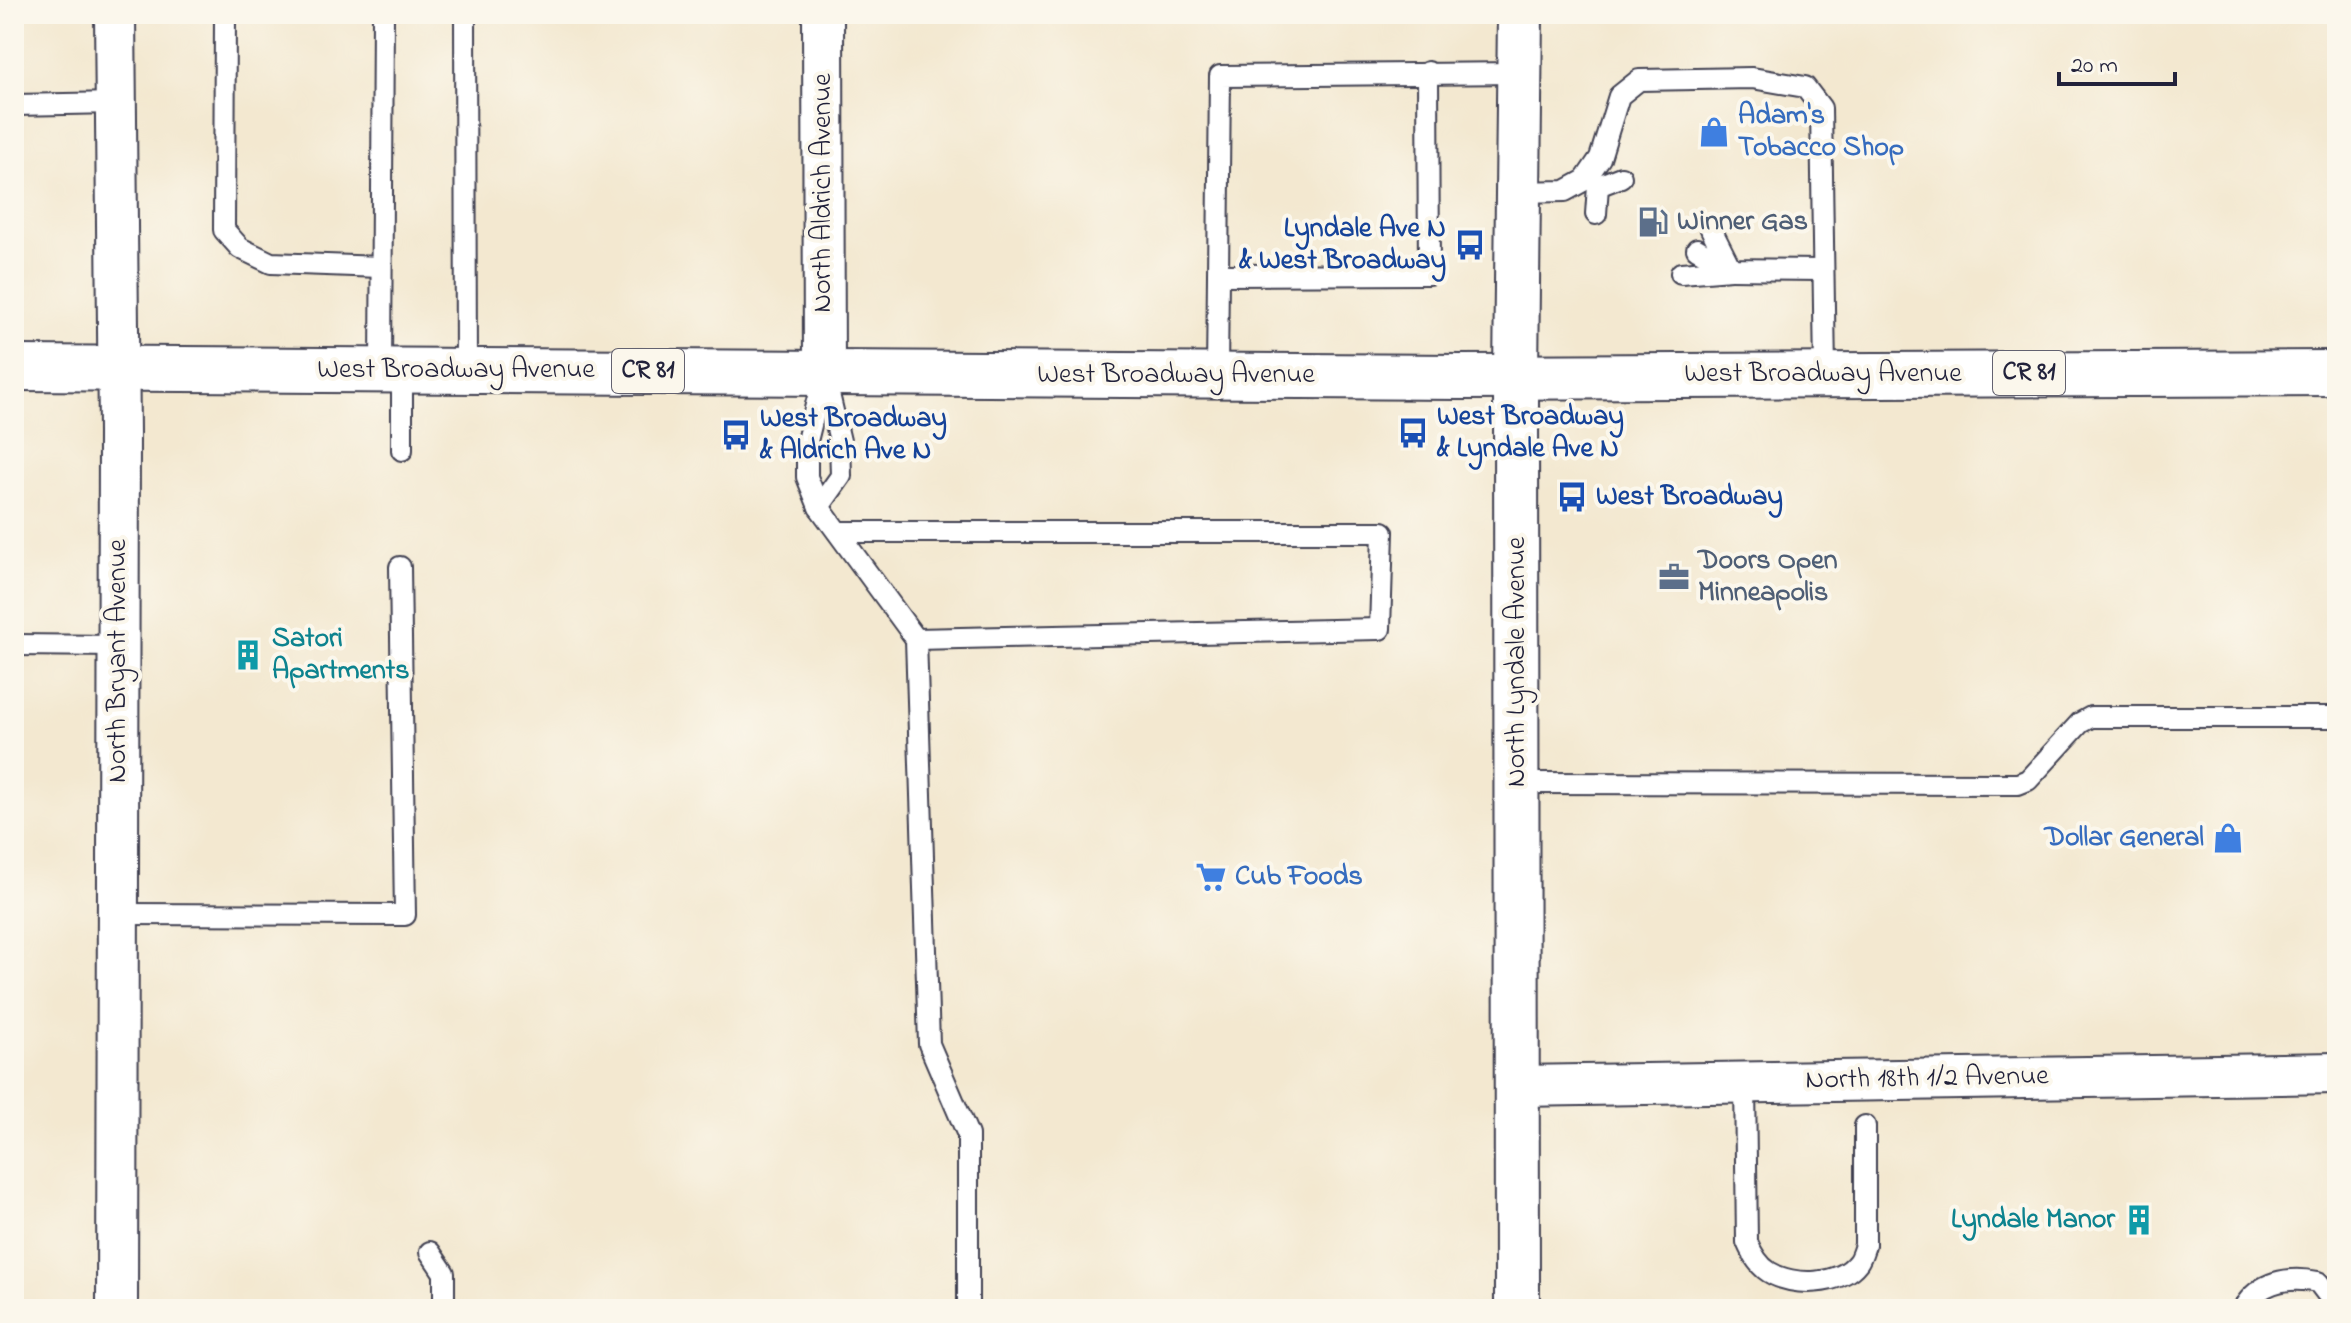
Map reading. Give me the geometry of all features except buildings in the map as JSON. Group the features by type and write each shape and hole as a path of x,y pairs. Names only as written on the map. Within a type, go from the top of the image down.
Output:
{"main road":[{"name":"North Lyndale Avenue","path":"1517,1309 1516,375 1520,14"},
{"name":"West Broadway Avenue","path":"14,368 1217,375 2337,373"}],"street":[{"name":"North Bryant Avenue","path":"115,14 119,369 117,1309"},
{"name":"North Aldrich Avenue","path":"823,14 824,373"},
{"name":"North 18th 1/2 Avenue","path":"1518,1086 2337,1073"}],"lane":[{"path":"225,14 224,230 240,248 271,263 381,267"},
{"path":"383,14 381,267 402,450"},
{"path":"465,14 466,371"},
{"path":"1218,275 1429,274 1428,72"},
{"path":"1217,375 1220,76 1519,73"},
{"path":"1596,214 1600,158 1619,96 1639,80 1752,78 1805,87 1821,108 1825,373"},
{"path":"14,105 116,103"},
{"path":"1518,192 1597,187 1621,177"},
{"path":"1711,229 1731,269"},
{"path":"1697,249 1731,269"},
{"path":"1681,273 1731,269 1823,270"},
{"path":"824,373 807,441 807,477 819,507 916,639 929,1044 968,1135 968,1309"},
{"path":"819,507 841,476 840,441 824,373"},
{"path":"838,532 1383,532 1380,629 916,639"},
{"path":"117,914 405,915 400,567"},
{"path":"14,645 117,646"},
{"path":"1518,783 2018,784 2028,780 2080,723 2091,717 2337,717"},
{"path":"1745,1082 1747,1242 1754,1258 1769,1272 1787,1280 1825,1281 1847,1273 1859,1261 1865,1245 1865,1126"},
{"path":"430,1252 444,1273 444,1309"},
{"path":"2243,1309 2251,1295 2267,1286 2284,1280 2302,1279 2318,1282 2337,1307"}],"place":[{"name":"Adam's Tobacco Shop","path":"1714,132"},
{"name":"Winner Gas","path":"1653,222"},
{"name":"Lyndale Ave N & West Broadway","path":"1470,245"},
{"name":"West Broadway & Lyndale Ave N","path":"1413,433"},
{"name":"West Broadway & Aldrich Ave N","path":"736,435"},
{"name":"West Broadway","path":"1572,497"},
{"name":"Doors Open Minneapolis","path":"1674,577"},
{"name":"Satori Apartments","path":"248,655"},
{"name":"Dollar General","path":"2228,838"},
{"name":"Cub Foods","path":"1211,877"},
{"name":"Lyndale Manor","path":"2139,1220"}]}
